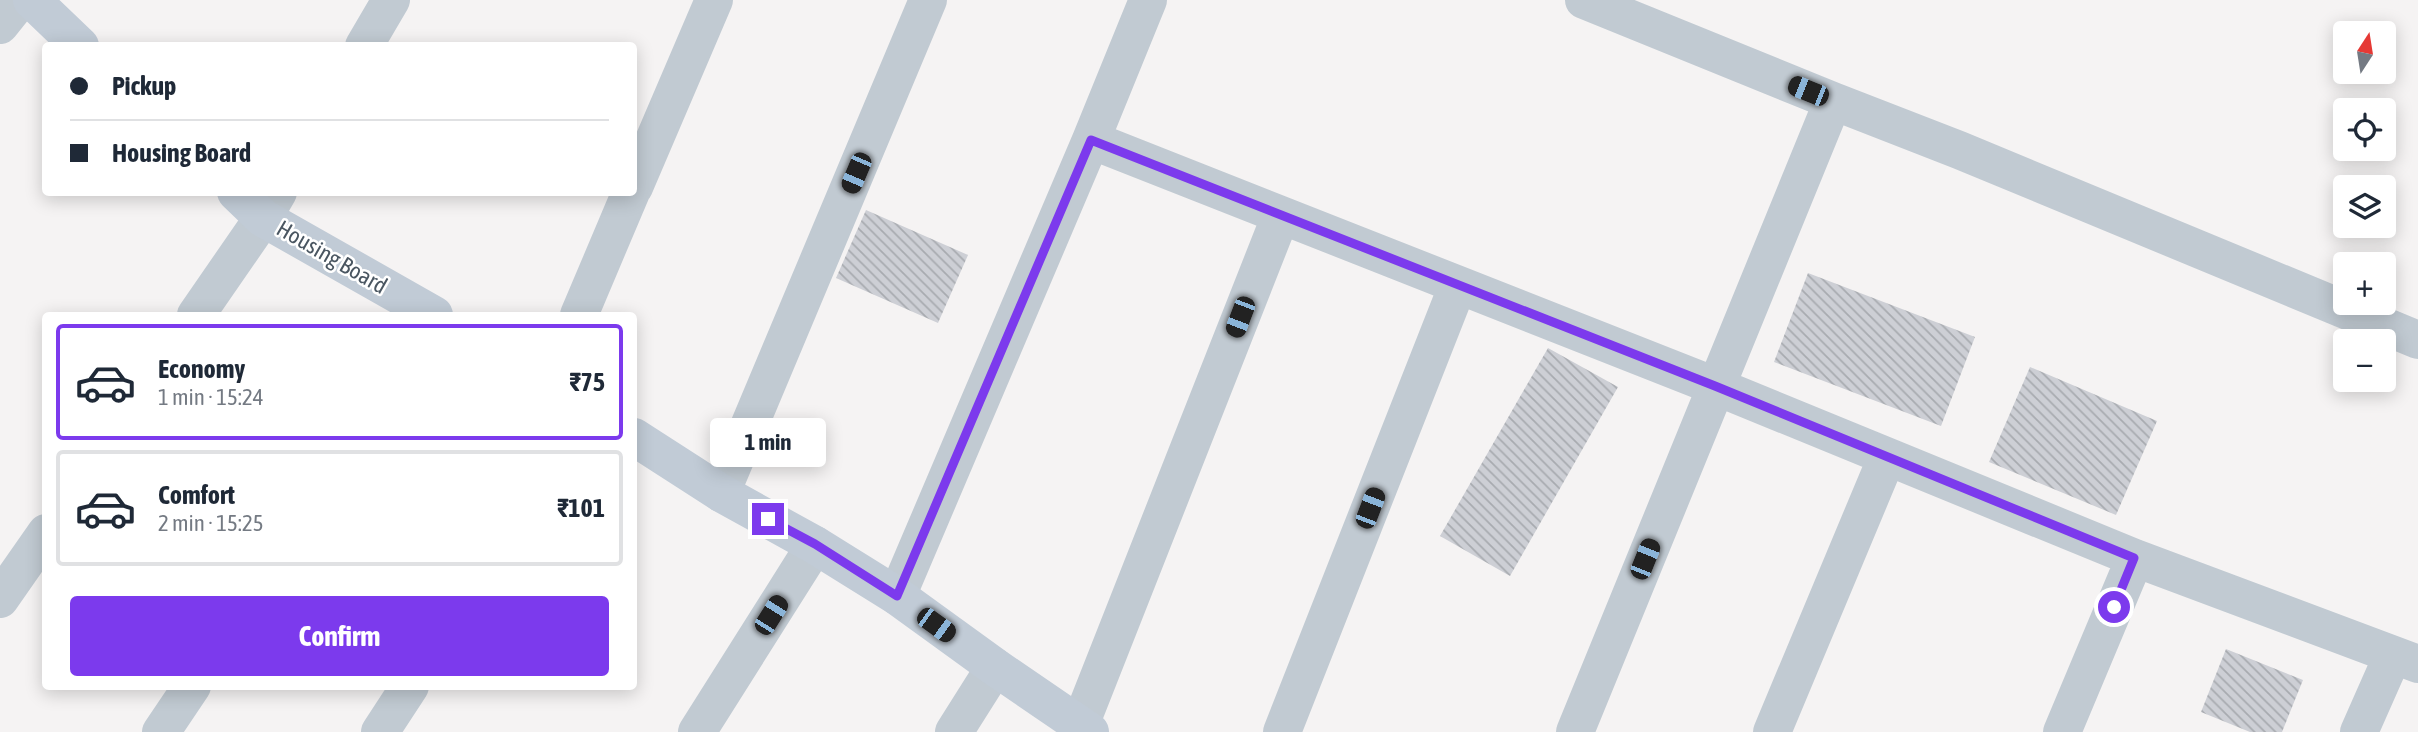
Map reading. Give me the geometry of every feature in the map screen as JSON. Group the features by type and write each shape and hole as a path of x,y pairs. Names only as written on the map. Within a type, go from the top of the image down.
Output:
{"main road":[{"path":"32,0 76,42"},
{"name":"Housing Board","path":"259,201 429,312"},
{"path":"637,440 722,493 815,544 897,596 1085,728"}],"street":[{"path":"0,25 20,0"},
{"path":"366,42 390,0"},
{"path":"637,180 714,0"},
{"path":"722,493 928,0"},
{"path":"897,596 1148,0"},
{"path":"1586,0 1959,150 2418,340"},
{"path":"1575,732 1833,101"},
{"path":"1091,140 1715,386 2134,558 2405,660 2359,732"},
{"path":"580,312 629,196"},
{"path":"198,312 259,201"},
{"path":"1085,728 1280,215"},
{"path":"1282,732 1458,285"},
{"path":"1772,732 1887,457"},
{"path":"0,599 42,539"},
{"path":"697,732 815,544"},
{"path":"2062,732 2134,558"},
{"path":"954,732 995,667"},
{"path":"161,732 189,690"},
{"path":"380,732 407,690"}],"building":[{"path":"866,210 968,255 938,323 836,278"},
{"path":"1808,273 1975,337 1941,426 1774,362"},
{"path":"1548,348 1618,387 1510,576 1440,536"},
{"path":"2030,367 2157,421 2116,515 1989,462"},
{"path":"2226,649 2303,680 2282,732 2250,732 2201,712"}],"route":[{"path":"768,519 815,544 897,596 1091,140 1715,386 2134,558 2114,607"}]}
